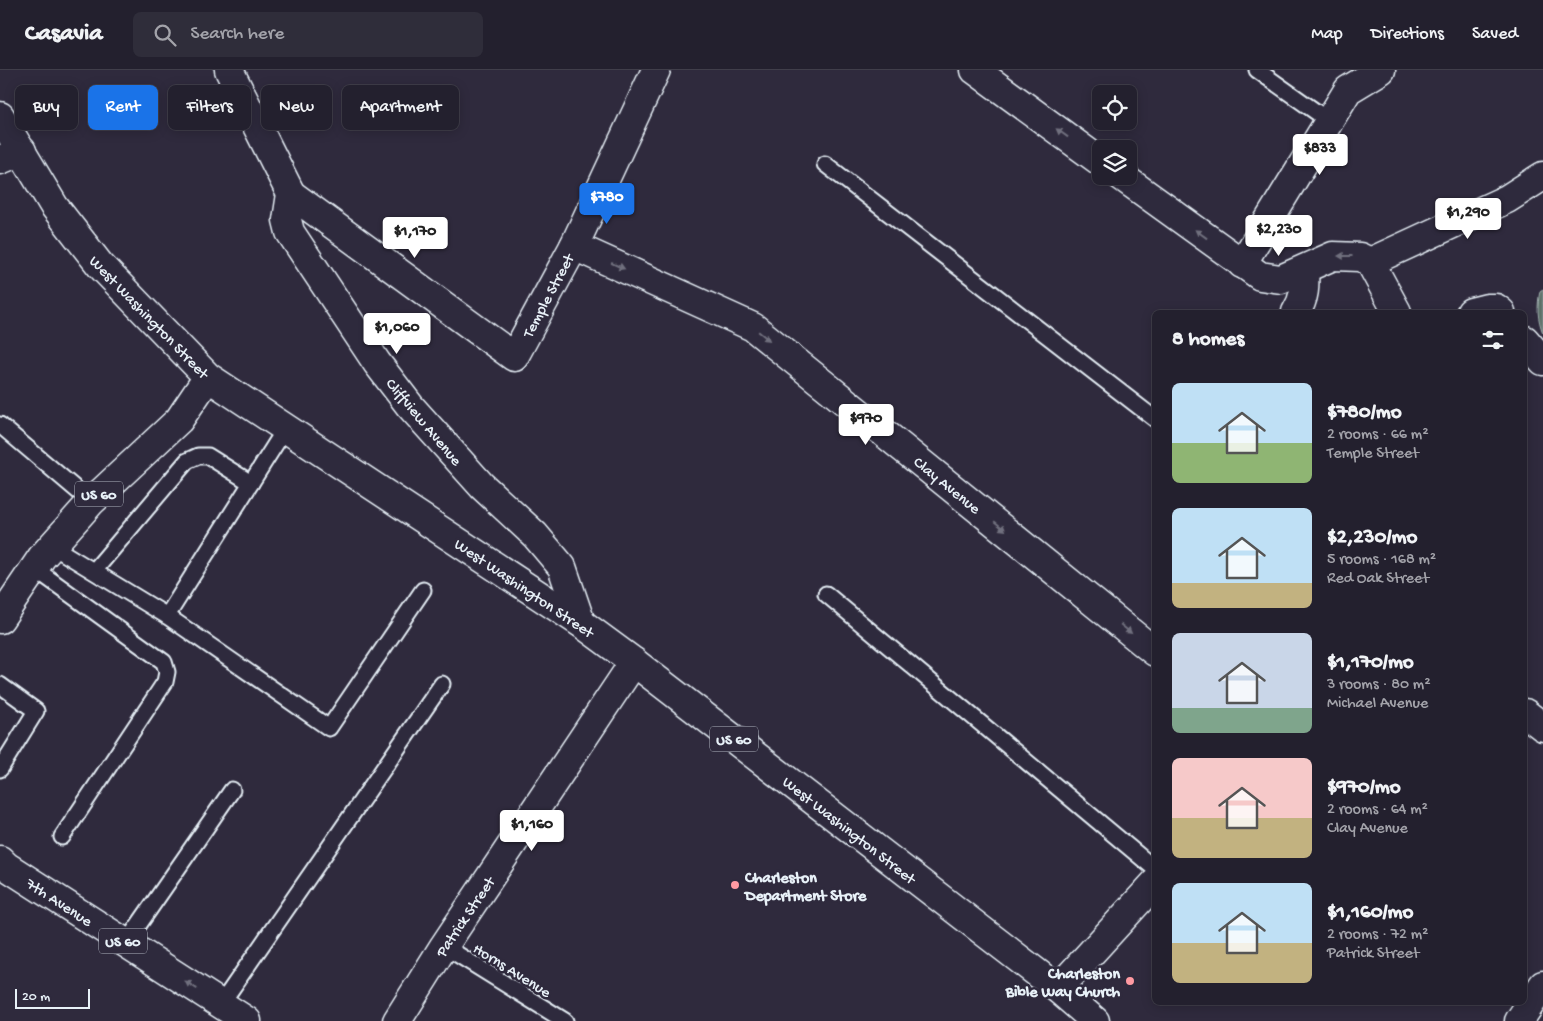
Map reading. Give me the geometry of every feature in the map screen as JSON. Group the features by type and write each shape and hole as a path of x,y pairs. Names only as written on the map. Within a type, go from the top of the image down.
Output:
{"street":[{"path":"230,70 291,194"},
{"name":"Temple Street","path":"291,194 514,357 574,246 656,70"},
{"path":"975,70 1092,155"},
{"path":"1242,264 1348,90 1381,70"},
{"name":"West Washington Street","path":"0,116 11,155 100,265 208,378 582,623 1058,988 1095,1021"},
{"path":"1370,262 1507,199 1543,176"},
{"path":"1133,185 1260,276 1281,279 1333,256 1360,257 1370,262 1395,310"},
{"name":"Cliffview Avenue","path":"291,194 287,220 290,232 377,363 438,438 482,486 535,535 562,567 582,623"},
{"name":"Clay Avenue","path":"574,246 753,327 1152,650"},
{"path":"1297,310 1302,303 1305,288 1304,270"},
{"path":"1479,310 1496,308 1498,310"},
{"path":"1527,342 1543,361"},
{"name":"US 60","path":"0,619 34,568 52,546 91,502 179,420 208,378"},
{"name":"Patrick Street","path":"397,1021 444,946 634,662"},
{"name":"7th Avenue","path":"0,860 6,866 247,1021"},
{"path":"1058,988 1152,886"},
{"path":"1519,1021 1543,985"}],"lane":[{"path":"1257,70 1330,120"},
{"path":"825,164 1152,417"},
{"path":"0,425 91,502"},
{"path":"167,616 285,429"},
{"path":"94,571 187,461 198,456 208,456 251,483"},
{"path":"52,546 167,616 330,728 423,590"},
{"path":"34,568 164,662 167,672 165,682 62,838"},
{"path":"826,594 1152,866"},
{"path":"221,1004 442,684"},
{"path":"0,685 36,711 0,769"},
{"path":"126,943 232,790"},
{"name":"Horns Avenue","path":"444,946 565,1021"}],"green space":[{"path":"1543,289 1543,333 1538,307 1540,291"}],"place":[{"name":"Charleston Department Store","path":"735,885"},
{"name":"Charleston Bible Way Church","path":"1130,981"}]}
